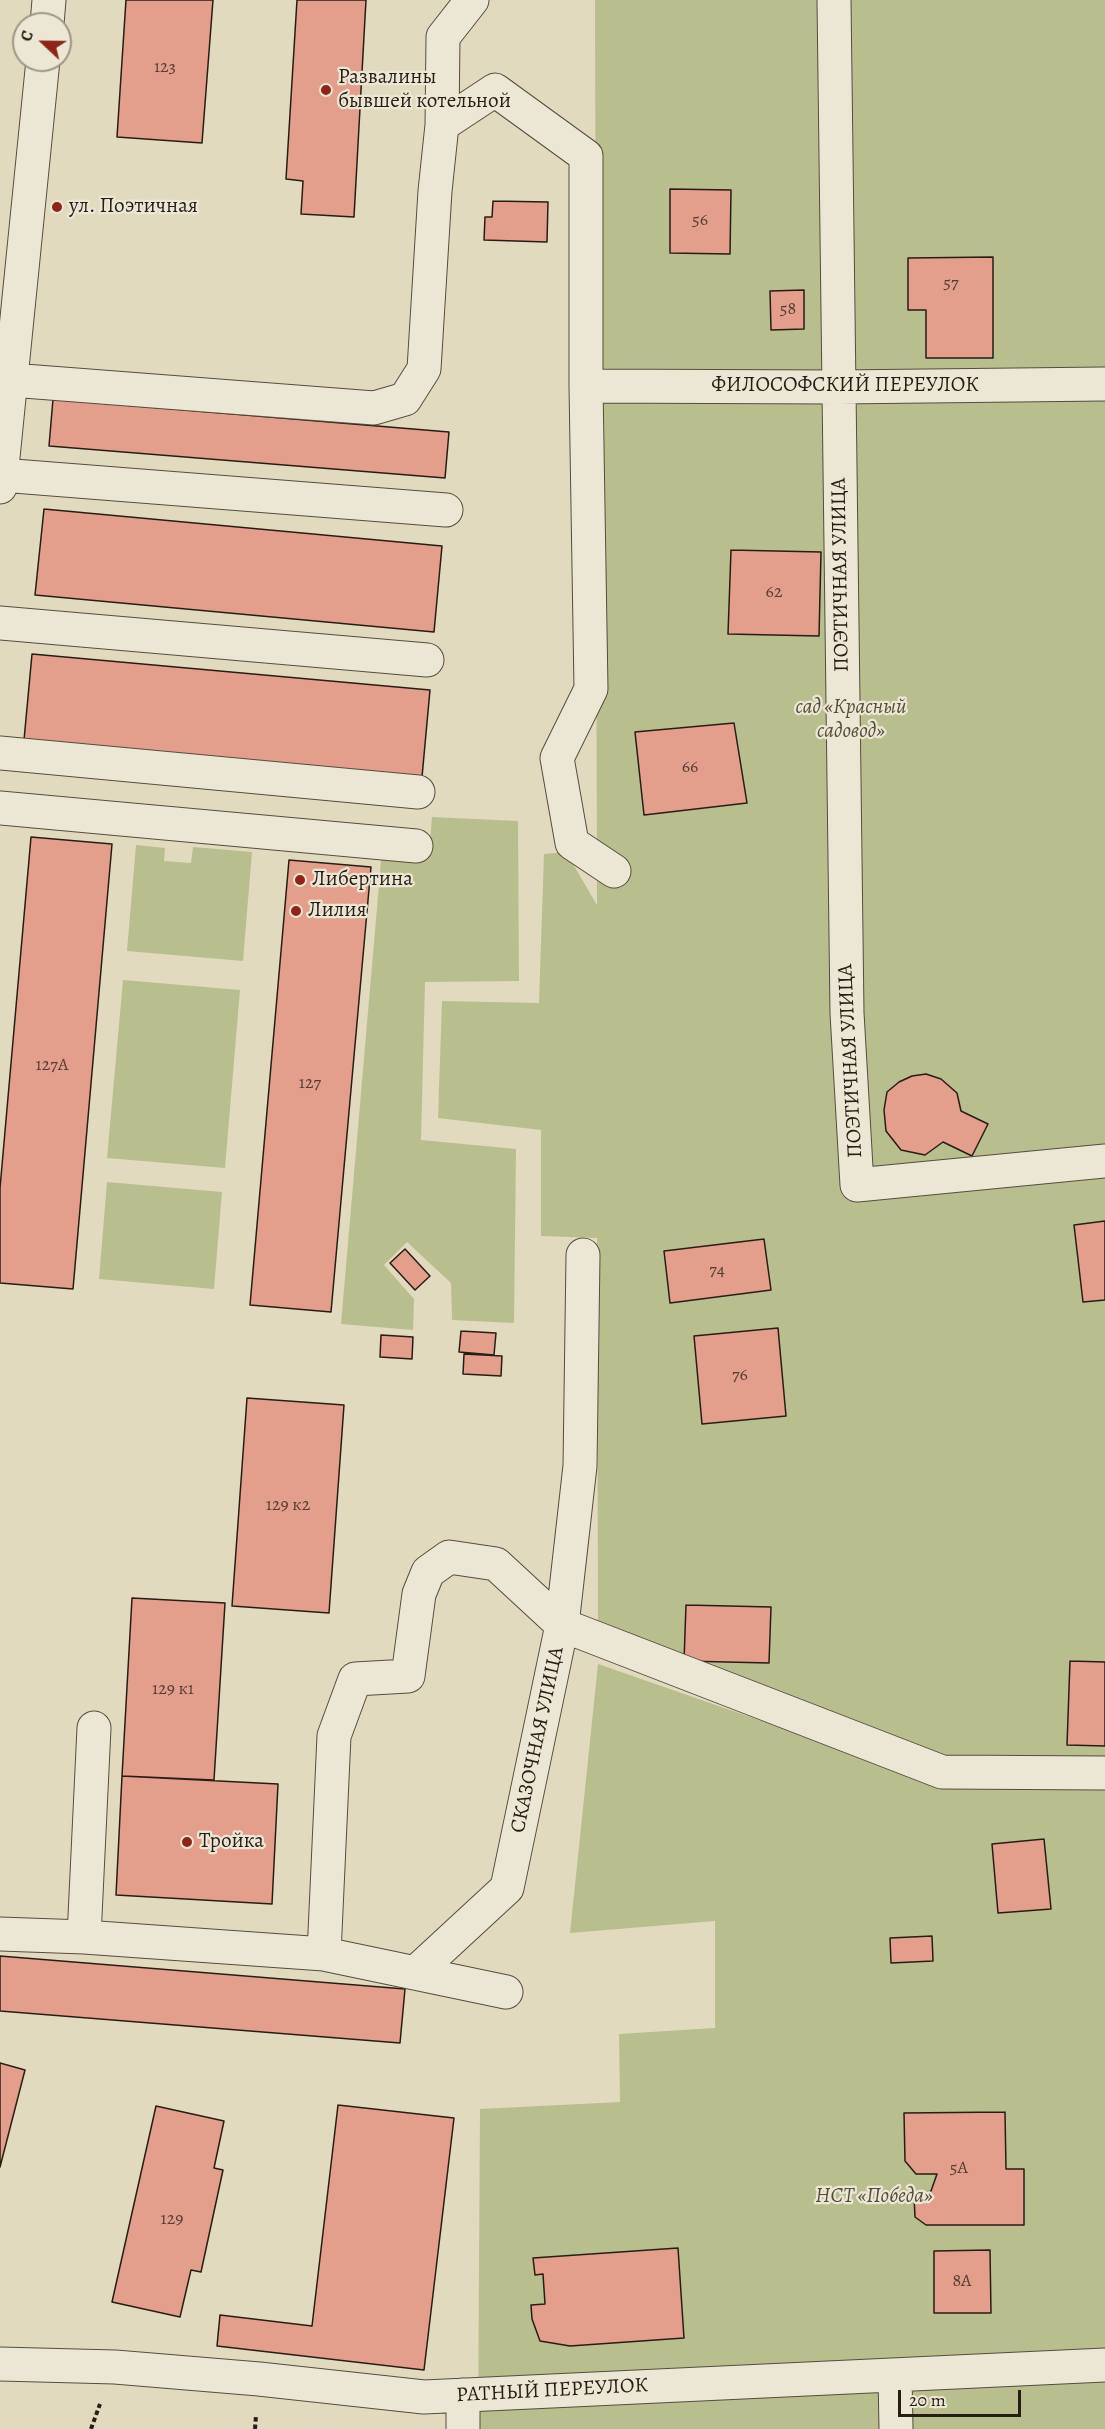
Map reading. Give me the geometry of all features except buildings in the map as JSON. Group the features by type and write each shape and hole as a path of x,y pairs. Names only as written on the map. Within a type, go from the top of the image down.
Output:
{"street":[{"path":"11,380 374,408 405,399 424,369 435,191 442,125 443,37 472,0"},
{"name":"ПОЭТИЧНАЯ УЛИЦА","path":"834,0 847,1013 857,1185 1105,1161"},
{"path":"41,72 13,223 11,380 1,469 446,510"},
{"path":"442,125 495,90 586,156 586,386 591,689 557,758 573,843 614,872"},
{"name":"ФИЛОСОФСКИЙ ПЕРЕУЛОК","path":"586,386 838,387 1105,384"},
{"path":"0,623 427,660"},
{"path":"0,753 418,792"},
{"path":"0,808 416,846"},
{"name":"СКАЗОЧНАЯ УЛИЦА","path":"415,1973 507,1888 562,1625 580,1466 583,1255"},
{"path":"324,1954 334,1737 355,1678 408,1676 419,1594 428,1572 449,1557 496,1564 562,1625 942,1772 1105,1773"},
{"path":"84,1937 94,1728"},
{"path":"0,1934 84,1937 324,1954 506,1992"},
{"name":"РАТНЫЙ ПЕРЕУЛОК","path":"0,2364 115,2367 259,2379 424,2397 1105,2365"},
{"path":"895,2375 896,2429"},
{"path":"463,2395 463,2429"}],"green space":[{"name":"сад «Красный садовод»","path":"595,0 1105,0 1105,1756 940,1762 598,1624 597,1238 541,1236 541,1130 438,1118 442,1001 539,1003 544,854 566,852 597,905"},
{"path":"432,817 518,821 519,981 425,982 421,1140 516,1149 514,1323 452,1320 451,1283 407,1242 384,1265 414,1299 413,1330 341,1324 382,850 429,856"},
{"path":"136,845 165,848 164,861 191,863 193,847 252,852 243,961 127,951"},
{"path":"123,980 240,990 225,1168 107,1158"},
{"path":"107,1182 222,1192 214,1289 99,1279"},
{"name":"НСТ «Победа»","path":"598,1664 940,1783 1105,1787 1105,2429 478,2429 480,2109 620,2102 619,2034 715,2028 715,1921 570,1933"}],"place":[{"name":"Развалины бывшей котельной","path":"326,90"},
{"name":"ул. Поэтичная","path":"57,207"},
{"name":"Либертина","path":"300,880"},
{"name":"Лилия","path":"296,911"},
{"name":"Тройка","path":"187,1842"}]}
